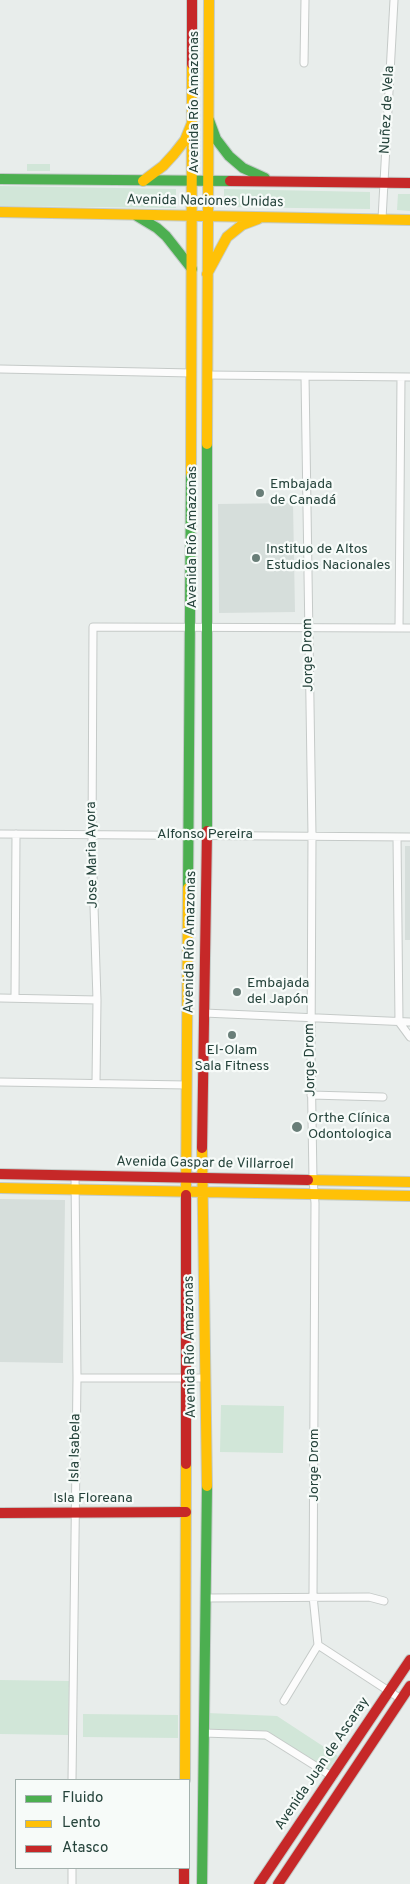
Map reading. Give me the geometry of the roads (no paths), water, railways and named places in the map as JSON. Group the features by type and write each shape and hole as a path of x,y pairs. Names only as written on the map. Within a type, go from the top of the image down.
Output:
{"main road":[{"name":"Avenida Río Amazonas","path":"185,1779 192,0"},
{"name":"Avenida Río Amazonas","path":"202,1884 206,1598 202,1178 207,835 209,0"},
{"path":"209,120 216,140 233,160 252,173 271,181"},
{"path":"143,181 163,166 174,154 192,124"},
{"name":"Avenida Naciones Unidas","path":"0,179 410,183"},
{"name":"Avenida Naciones Unidas","path":"0,212 410,220"},
{"path":"136,215 161,232 192,269"},
{"path":"207,274 227,237 242,225 263,216"},
{"name":"Avenida Gaspar de Villarroel","path":"0,1174 410,1182"},
{"name":"Avenida Gaspar de Villarroel","path":"0,1188 410,1196"},
{"name":"Isla Floreana","path":"0,1513 186,1512"},
{"name":"Avenida Juan de Ascaray","path":"259,1884 410,1660"},
{"name":"Avenida Juan de Ascaray","path":"278,1884 410,1686"},
{"path":"184,1869 184,1884"}],"street":[{"path":"304,63 305,0"},
{"name":"Nuñez de Vela","path":"382,220 394,0"},
{"path":"0,369 192,373"},
{"path":"207,375 410,377"},
{"name":"Jorge Drom","path":"305,376 312,835 310,1017 313,1180 315,1194 313,1596 318,1645"},
{"path":"399,628 401,377"},
{"name":"Jose Maria Ayora","path":"96,1083 92,834 93,627 190,628"},
{"path":"190,628 410,628"},
{"name":"Alfonso Pereira","path":"0,834 410,837"},
{"path":"15,998 16,834"},
{"path":"397,837 399,1022 410,1037"},
{"path":"0,998 96,1000"},
{"path":"204,1013 410,1022"},
{"path":"0,1082 188,1085"},
{"path":"311,1095 383,1097"},
{"name":"Isla Isabela","path":"72,1779 77,1378 75,1175"},
{"path":"77,1378 205,1378"},
{"path":"206,1598 313,1596 369,1597 384,1601"},
{"path":"284,1701 318,1645 401,1699"},
{"path":"203,1733 266,1734 333,1776"},
{"path":"72,1869 72,1884"}],"place":[{"name":"Embajada de Canadá","path":"260,493"},
{"name":"Instituo de Altos Estudios Nacionales","path":"256,558"},
{"name":"Embajada del Japón","path":"237,992"},
{"name":"El-Olam Sala Fitness","path":"232,1035"},
{"name":"Orthe Clínica Odontologica","path":"297,1127"}]}
